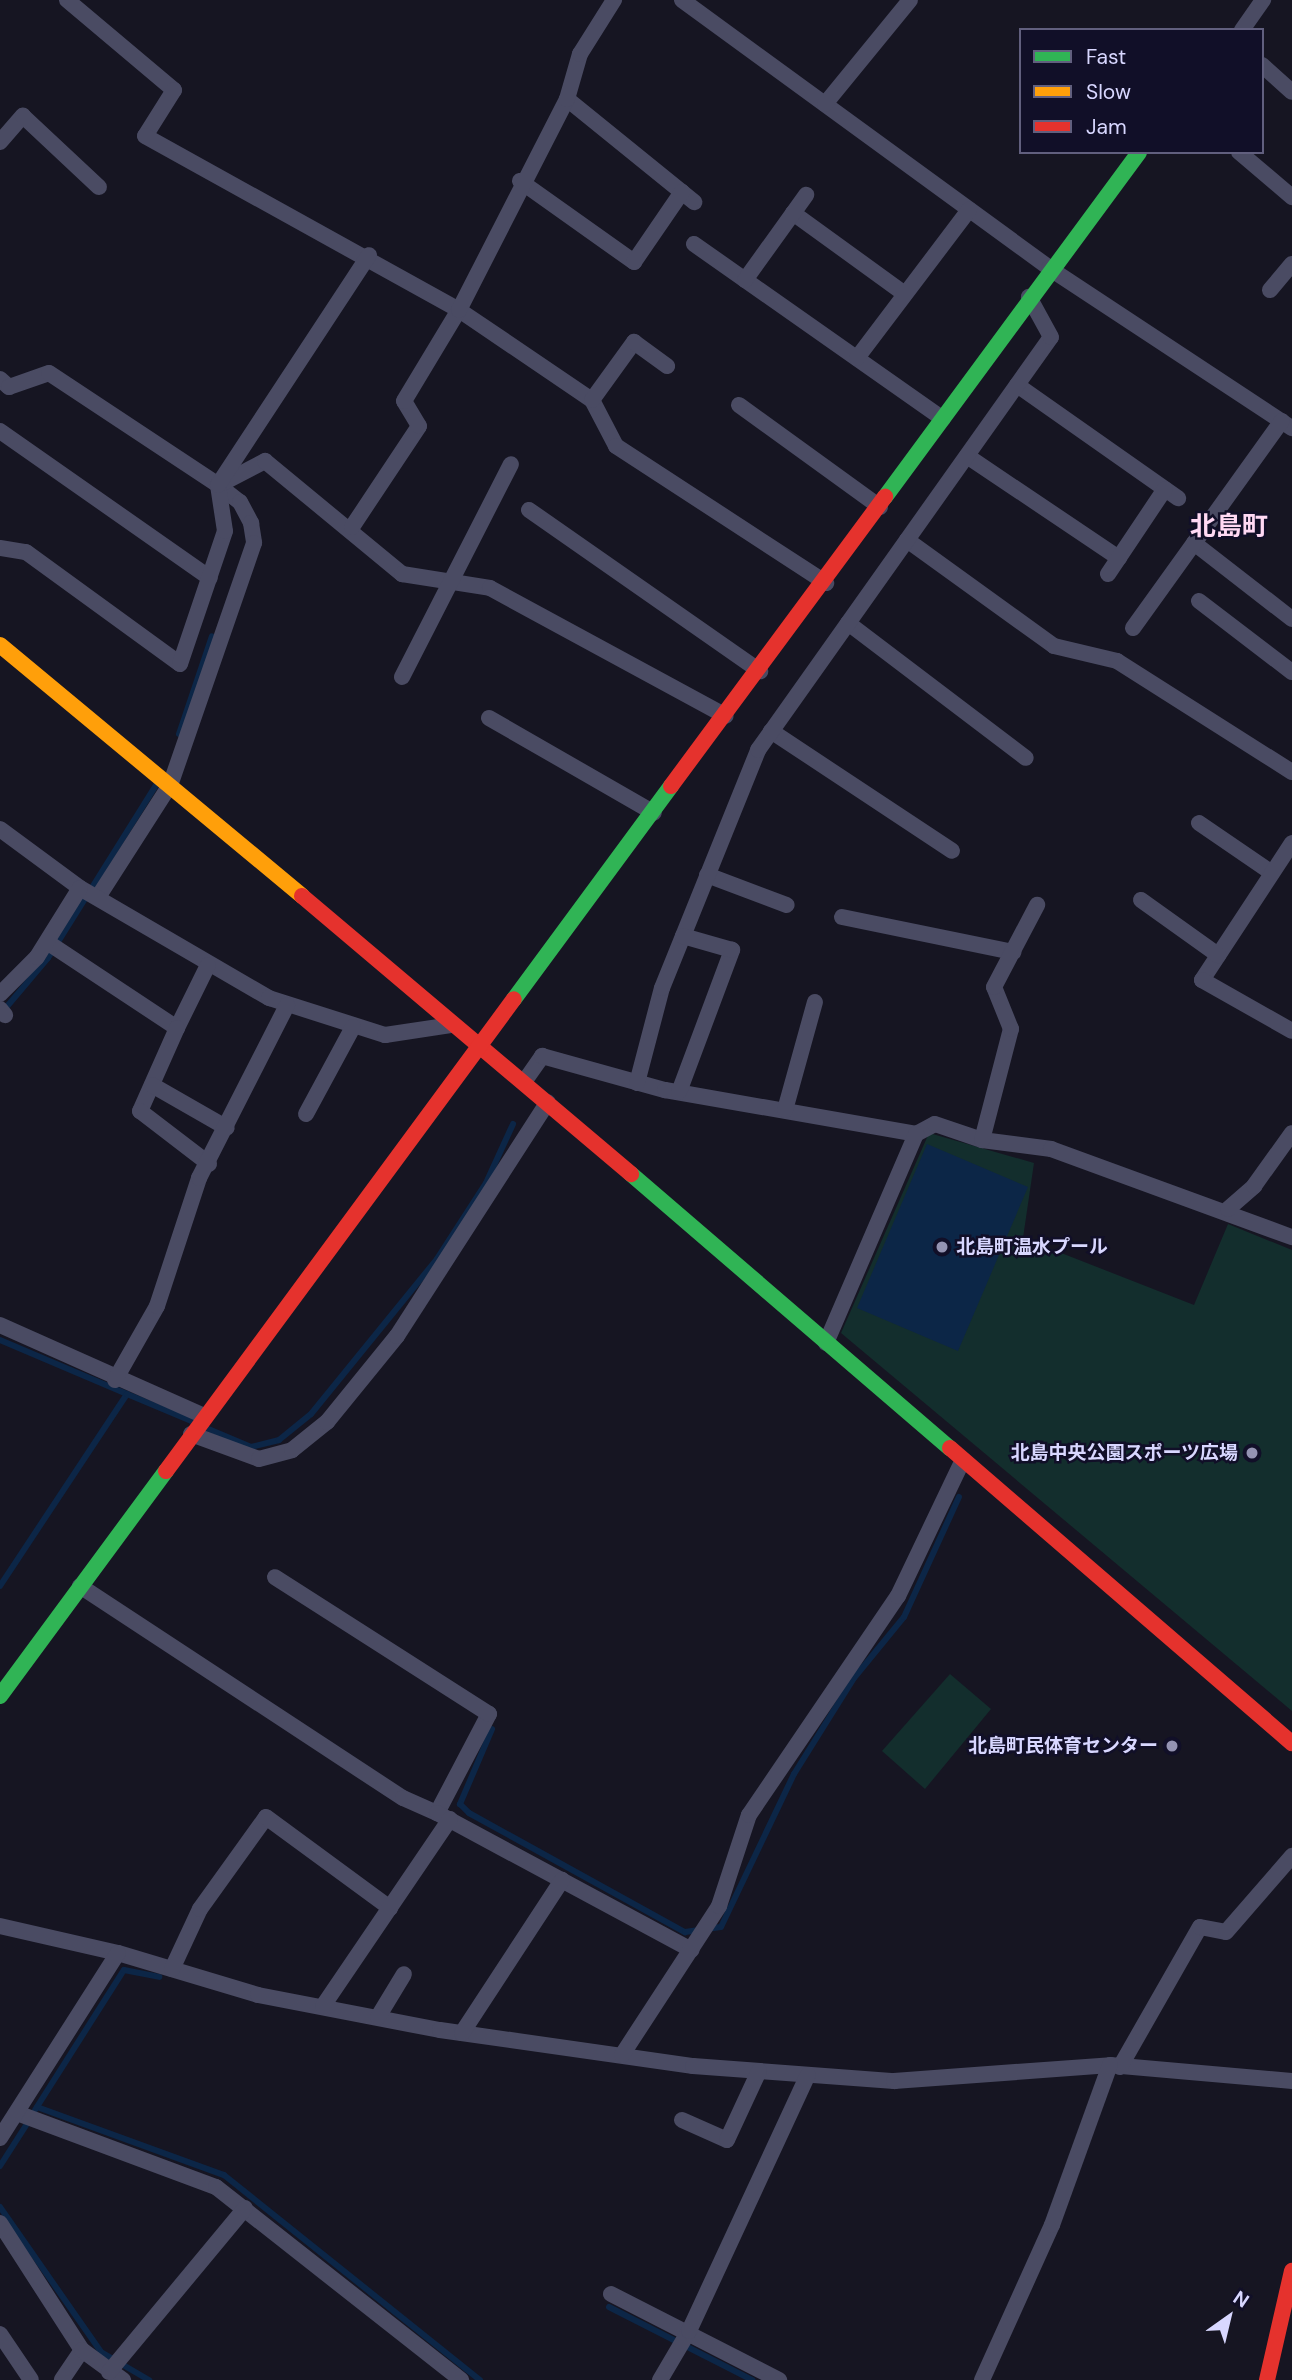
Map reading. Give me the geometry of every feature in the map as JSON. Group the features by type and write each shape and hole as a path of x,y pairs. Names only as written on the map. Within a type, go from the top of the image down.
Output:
{"street":[{"path":"67,0 174,90 145,136 369,255 459,310 592,400 616,446 826,583"},
{"path":"352,527 419,426 404,401 459,310 520,181 567,99 580,54 614,0"},
{"path":"682,0 1049,268 1287,424 1194,543 1133,628"},
{"path":"825,104 910,0"},
{"path":"1243,28 1263,0"},
{"path":"1264,67 1292,92"},
{"path":"520,181 634,262 688,197 567,99"},
{"path":"0,142 23,116 99,187"},
{"path":"0,1696 204,1416 826,583 1049,268 1137,154"},
{"path":"1241,154 1292,197"},
{"path":"745,280 806,195"},
{"path":"857,358 969,210"},
{"path":"793,213 905,294"},
{"path":"694,244 943,419"},
{"path":"0,548 26,552 180,664 225,531 218,485 369,255"},
{"path":"1270,290 1292,264"},
{"path":"638,1083 683,936 771,732 1051,337 1029,297"},
{"path":"592,400 634,342 667,366"},
{"path":"0,379 9,387 49,373 240,502 254,543 170,785 98,897"},
{"path":"1017,385 1172,494 1108,574"},
{"path":"739,405 880,507"},
{"path":"0,431 210,578"},
{"path":"967,456 1119,558"},
{"path":"218,485 265,461 352,527 402,574 490,588 726,716"},
{"path":"402,677 446,581 511,464"},
{"path":"528,510 760,671"},
{"path":"907,540 1054,646 1117,662 1292,772"},
{"path":"1194,543 1292,619"},
{"path":"1199,601 1292,672"},
{"path":"848,623 1026,758"},
{"path":"0,645 453,1025 482,1045 1292,1743"},
{"path":"489,718 654,813"},
{"path":"771,732 952,851"},
{"path":"1199,823 1272,873"},
{"path":"0,829 80,888 208,965 287,1005 385,1035 453,1025"},
{"path":"1292,843 1202,980 1292,1031"},
{"path":"708,875 787,905"},
{"path":"0,994 47,942 80,888"},
{"path":"1141,900 1218,955"},
{"path":"982,1140 1012,1029 994,987 1037,905"},
{"path":"842,916 1013,952"},
{"path":"678,1092 732,950 683,936"},
{"path":"47,942 177,1028"},
{"path":"208,965 141,1111 209,1164"},
{"path":"785,1110 816,1002"},
{"path":"115,1380 157,1306 209,1164 287,1005"},
{"path":"306,1114 353,1027"},
{"path":"524,1082 542,1056 678,1092 916,1134 935,1124 982,1140 1051,1149 1228,1209 1292,1237"},
{"path":"152,1085 227,1128"},
{"path":"191,1434 260,1459 292,1450 327,1422 397,1336 548,1102"},
{"path":"1228,1209 1254,1186 1292,1133"},
{"path":"826,1343 916,1134"},
{"path":"0,1325 115,1380 204,1416"},
{"path":"622,2054 719,1906 749,1815 898,1596 963,1460"},
{"path":"275,1577 489,1714 443,1816 390,1908 323,2006"},
{"path":"80,1586 379,1783 691,1950"},
{"path":"172,1969 200,1909 266,1817 390,1908"},
{"path":"982,2380 1052,2225 1115,2066 1200,1927 1226,1932 1292,1856"},
{"path":"462,2034 562,1880"},
{"path":"0,1926 118,1953 258,1996 462,2034 759,2071 894,2081 1115,2066 1292,2081"},
{"path":"0,2138 118,1953"},
{"path":"378,2017 404,1974"},
{"path":"682,2120 727,2140 759,2071"},
{"path":"660,2380 689,2331 807,2074"},
{"path":"17,2113 216,2188 461,2380"},
{"path":"0,2223 82,2350 116,2376 244,2208"},
{"path":"1267,2380 1292,2271"},
{"path":"611,2294 689,2331 779,2380"},
{"path":"0,2334 5,2358 31,2380"},
{"path":"62,2380 82,2350"}],"green space":[{"path":"929,1133 1034,1163 1023,1238 1194,1305 1228,1224 1292,1250 1292,1711 841,1333"},
{"path":"950,1674 991,1709 925,1789 882,1751"}],"water":[{"name":"北島町温水プール","path":"927,1144 1028,1187 958,1351 857,1308"}],"waterway":[{"path":"179,734 212,636"},
{"path":"4,1010 48,958 158,782"},
{"path":"206,1428 251,1447 279,1440 311,1414 437,1259 486,1183 513,1124"},
{"path":"0,1340 127,1394 0,1586"},
{"path":"127,1394 196,1423"},
{"path":"492,1729 460,1804 469,1813 685,1932 721,1927 794,1774 854,1678 904,1617 959,1497"},
{"path":"35,2110 124,1970 159,1977"},
{"path":"37,2107 224,2175 480,2380"},
{"path":"0,2166 30,2119"},
{"path":"0,2207 101,2352 149,2380"},
{"path":"609,2307 752,2380"}],"traffic: fast":[{"path":"885,497 1138,154"},
{"path":"514,999 671,786"},
{"path":"631,1174 950,1448"},
{"path":"0,1696 166,1471"}],"traffic: slow":[{"path":"0,645 302,896"}],"traffic: jam":[{"path":"671,786 885,497"},
{"path":"302,896 631,1174"},
{"path":"166,1471 514,999"},
{"path":"950,1448 1292,1743"},
{"path":"1267,2380 1292,2271"}],"place":[{"name":"北島町温水プール","path":"942,1247"},
{"name":"北島中央公園スポーツ広場","path":"1252,1453"},
{"name":"北島町民体育センター","path":"1172,1746"}],"district":[{"name":"北島町","path":"1229,527"}]}
